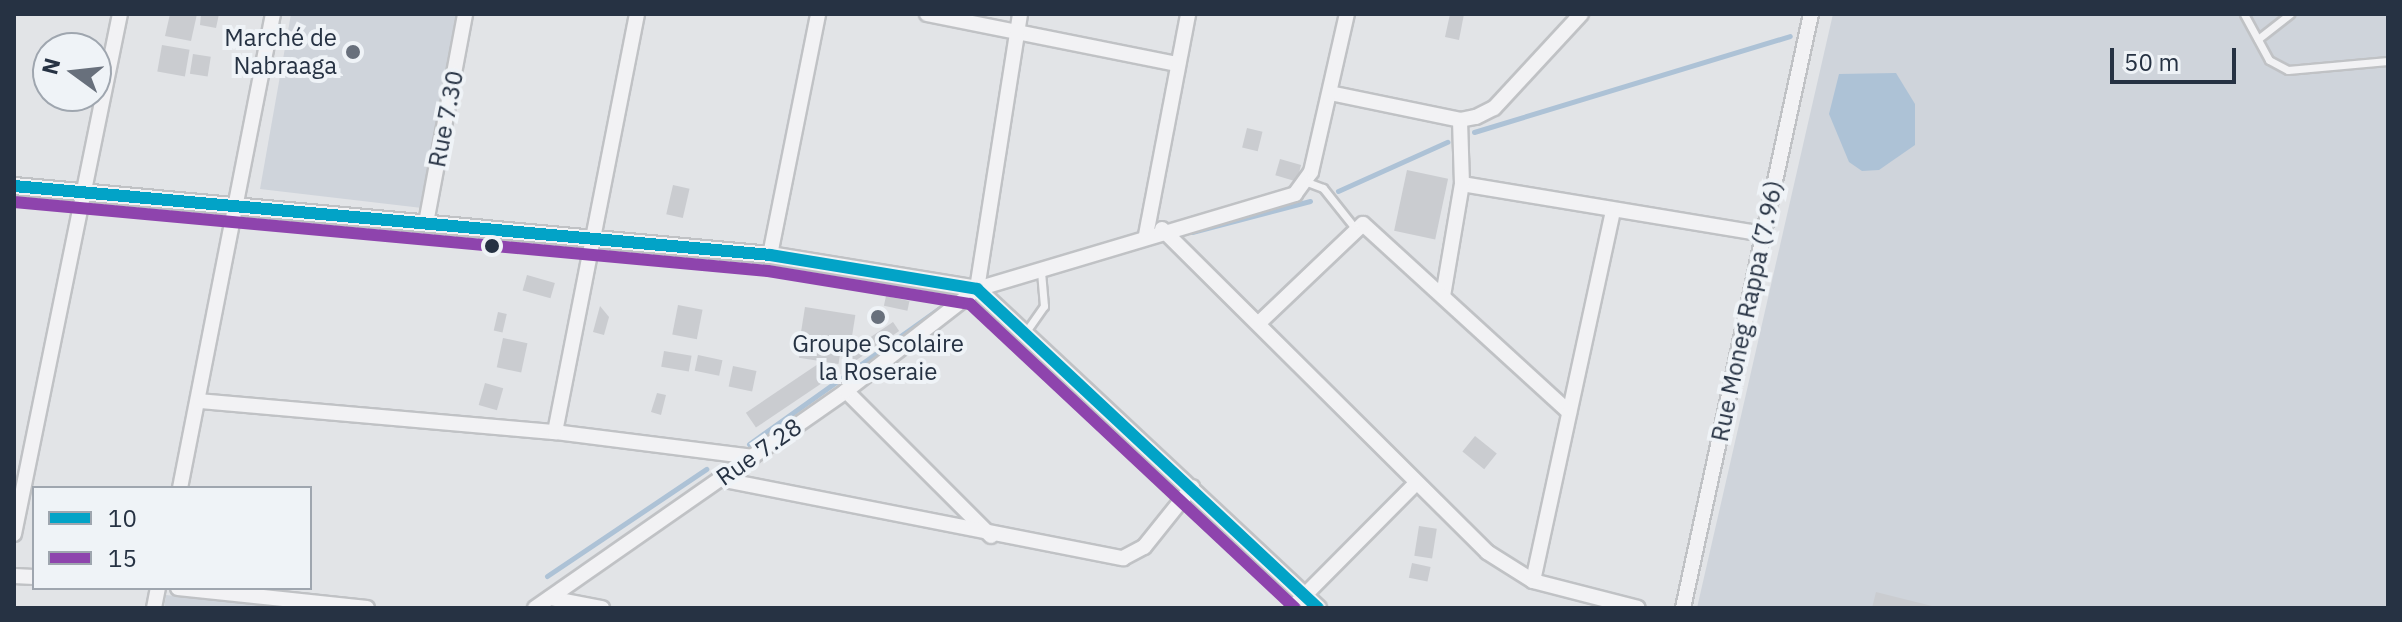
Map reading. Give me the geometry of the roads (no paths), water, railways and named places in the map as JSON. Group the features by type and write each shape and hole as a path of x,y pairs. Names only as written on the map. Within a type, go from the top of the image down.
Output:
{"street":[{"path":"14,534 87,193 120,14"},
{"path":"180,486 273,14"},
{"name":"Rue 7.30","path":"426,223 465,14"},
{"path":"555,432 637,14"},
{"path":"770,255 818,14"},
{"path":"927,14 1178,64"},
{"path":"977,289 1020,14"},
{"path":"1146,235 1188,14"},
{"path":"14,186 235,209 426,223 770,255 977,289 1162,229 1295,194 1307,182 1347,14"},
{"path":"1330,93 1460,120 1494,108 1581,14"},
{"name":"Rue Moneg Rappa (7.96)","path":"1683,608 1811,14"},
{"path":"1443,296 1462,184 1460,120"},
{"path":"1462,184 1763,234"},
{"path":"1533,581 1613,211"},
{"path":"1260,322 1354,227 1367,227 1569,412"},
{"path":"1162,229 1260,322 1415,484 1487,552 1533,581 1638,608"},
{"path":"977,289 1318,608"},
{"name":"Rue 7.28","path":"535,608 846,391 977,289"},
{"path":"846,391 992,536"},
{"path":"199,401 555,432 752,457"},
{"path":"719,479 992,536 1128,557 1144,547 1192,487"},
{"path":"1292,608 1415,484"},
{"path":"197,590 367,608"},
{"path":"550,598 602,608"}],"lane":[{"path":"2244,14 2269,60 2288,70 2388,61"},
{"path":"2258,39 2290,14"},
{"path":"1307,182 1323,188 1354,227"},
{"path":"1025,333 1044,306 1040,269"}],"water":[{"path":"1896,73 1915,104 1915,145 1879,170 1862,171 1849,162 1829,114 1839,74"}],"waterway":[{"path":"1474,132 1790,36"},
{"path":"1338,191 1447,142"},
{"path":"1192,232 1310,201"},
{"path":"749,444 941,307"},
{"path":"547,576 706,469"}],"place":[{"name":"Marché de Nabraaga","path":"353,52"},
{"name":"Groupe Scolaire la Roseraie","path":"878,317"}]}
